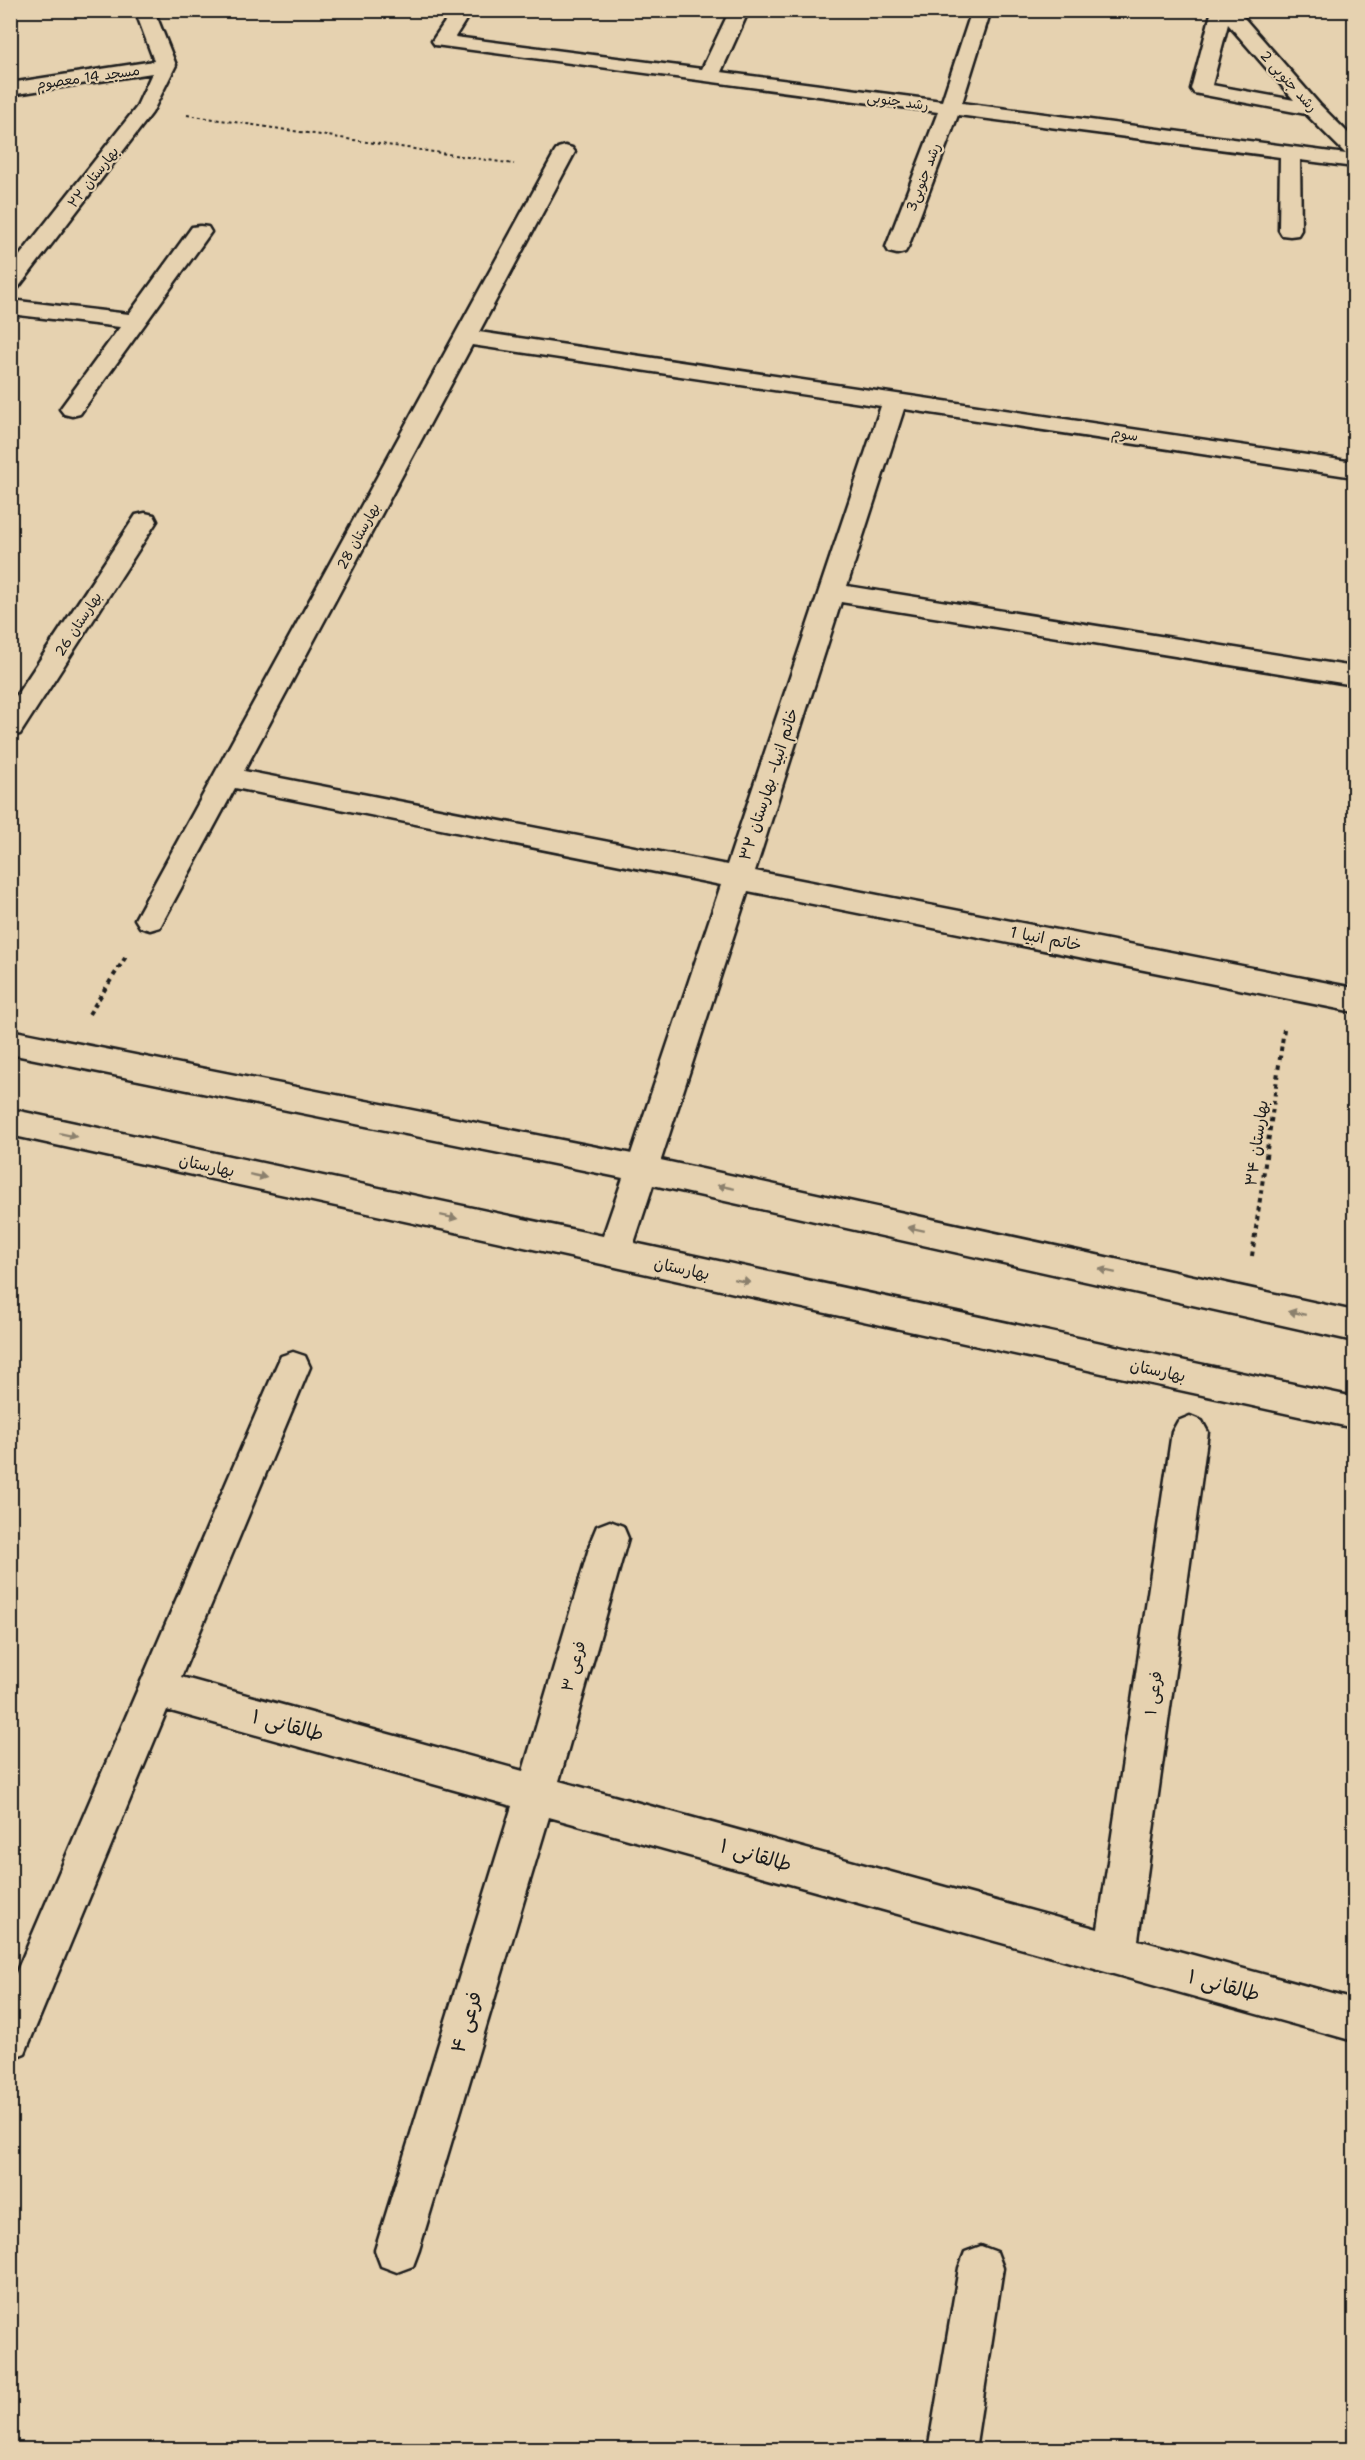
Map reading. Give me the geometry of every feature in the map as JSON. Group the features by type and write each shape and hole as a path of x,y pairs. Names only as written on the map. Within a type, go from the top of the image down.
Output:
{"street":[{"path":"144,10 166,66"},
{"name":"رشد جنوبی","path":"463,10 442,41 1354,161"},
{"path":"709,76 741,10"},
{"name":"رشد جنوبی3","path":"897,247 950,108 982,10"},
{"path":"1222,10 1201,89 1313,109"},
{"name":"رشد جنوبی 2","path":"1226,10 1313,109 1354,150"},
{"name":"مسجد 14 معصوم","path":"10,88 166,66"},
{"name":"بهارستان ۲۲","path":"10,283 21,255 145,109 166,66"},
{"path":"1290,153 1290,231"},
{"name":"بهارستان 28","path":"150,919 561,161"},
{"path":"72,409 200,232"},
{"path":"10,306 135,322"},
{"name":"سوم","path":"466,337 1354,469"},
{"name":"خاتم انبیا- بهارستان ۳۲","path":"614,1253 895,400"},
{"name":"بهارستان 26","path":"10,727 145,521"},
{"path":"832,592 1354,676"},
{"name":"خاتم انبیا 1","path":"227,777 738,876 1354,1000"},
{"path":"10,1042 642,1169 1354,1326"},
{"name":"بهارستان","path":"12,1125 1354,1413"},
{"path":"10,2038 293,1367"},
{"name":"فرعی ۱","path":"1115,1954 1190,1432"},
{"name":"فرعی ۳","path":"536,1794 610,1538"},
{"name":"طالقانی ۱","path":"158,1689 1354,2020"},
{"name":"فرعی ۴","path":"397,2250 536,1794"},
{"path":"951,2450 981,2268"}],"path":[{"path":"145,109 561,161"},
{"path":"63,1054 150,919"},
{"name":"بهارستان ۳۴","path":"1245,1302 1289,987"}]}
